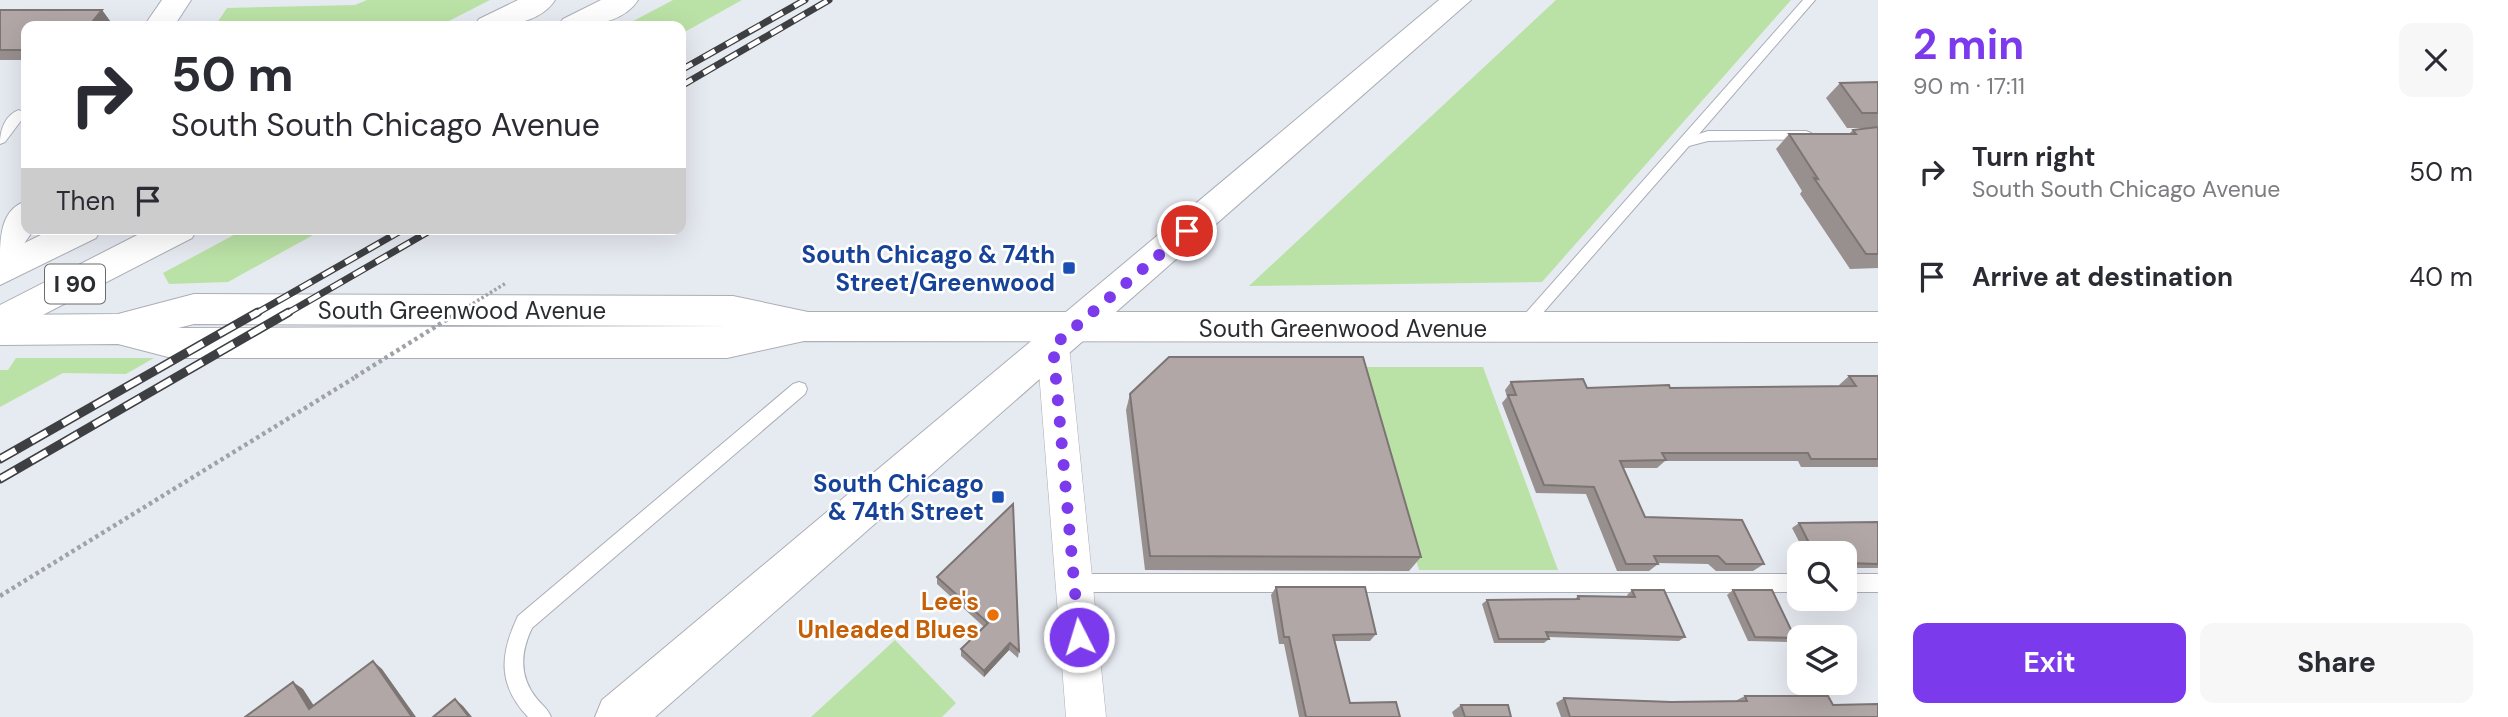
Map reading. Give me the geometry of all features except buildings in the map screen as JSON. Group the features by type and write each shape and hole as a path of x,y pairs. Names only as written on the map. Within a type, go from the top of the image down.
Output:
{"main road":[{"path":"162,21 177,0"},
{"path":"499,21 541,0"},
{"path":"583,21 624,0"},
{"path":"619,717 1457,0"},
{"path":"0,251 21,221"},
{"name":"I 90","path":"0,271 72,235"},
{"name":"I 90","path":"0,322 165,237"},
{"name":"South Greenwood Avenue","path":"0,330 118,329 172,343 727,343 808,327 1063,337 1522,328 1878,327"}],"street":[{"path":"1063,337 1074,583 1086,717"}],"lane":[{"path":"1522,328 1809,0"},
{"path":"0,114 21,114"},
{"path":"0,139 21,116"},
{"path":"1685,142 1708,136 1826,136"},
{"path":"541,717 524,701 515,686 513,644 524,622 799,389"},
{"path":"1074,583 1787,583"},
{"path":"1857,583 1878,583"}],"path":[{"path":"0,596 506,283"}],"green space":[{"path":"367,0 490,0 449,21 218,21 227,8 355,5"},
{"path":"673,0 742,0 686,31 686,21 633,21"},
{"path":"1556,0 1791,0 1542,282 1249,286"},
{"path":"234,235 313,235 228,282 169,284 163,273"},
{"path":"16,358 154,358 126,374 63,373 0,407 0,370 8,370"},
{"path":"1360,367 1483,367 1558,570 1419,570"},
{"path":"895,640 956,703 942,717 811,717"}],"railway":[{"path":"686,67 805,0"},
{"path":"686,83 829,0"},
{"path":"255,314 393,235"},
{"path":"286,314 423,235"},
{"path":"0,459 258,312"},
{"path":"0,479 289,312"}],"place":[{"name":"South Chicago & 74th Street/Greenwood","path":"1069,268"},
{"name":"South Chicago & 74th Street","path":"998,497"},
{"name":"Lee's Unleaded Blues","path":"993,615"}],"route":[{"path":"1079,637 1053,346 1187,231"}]}
